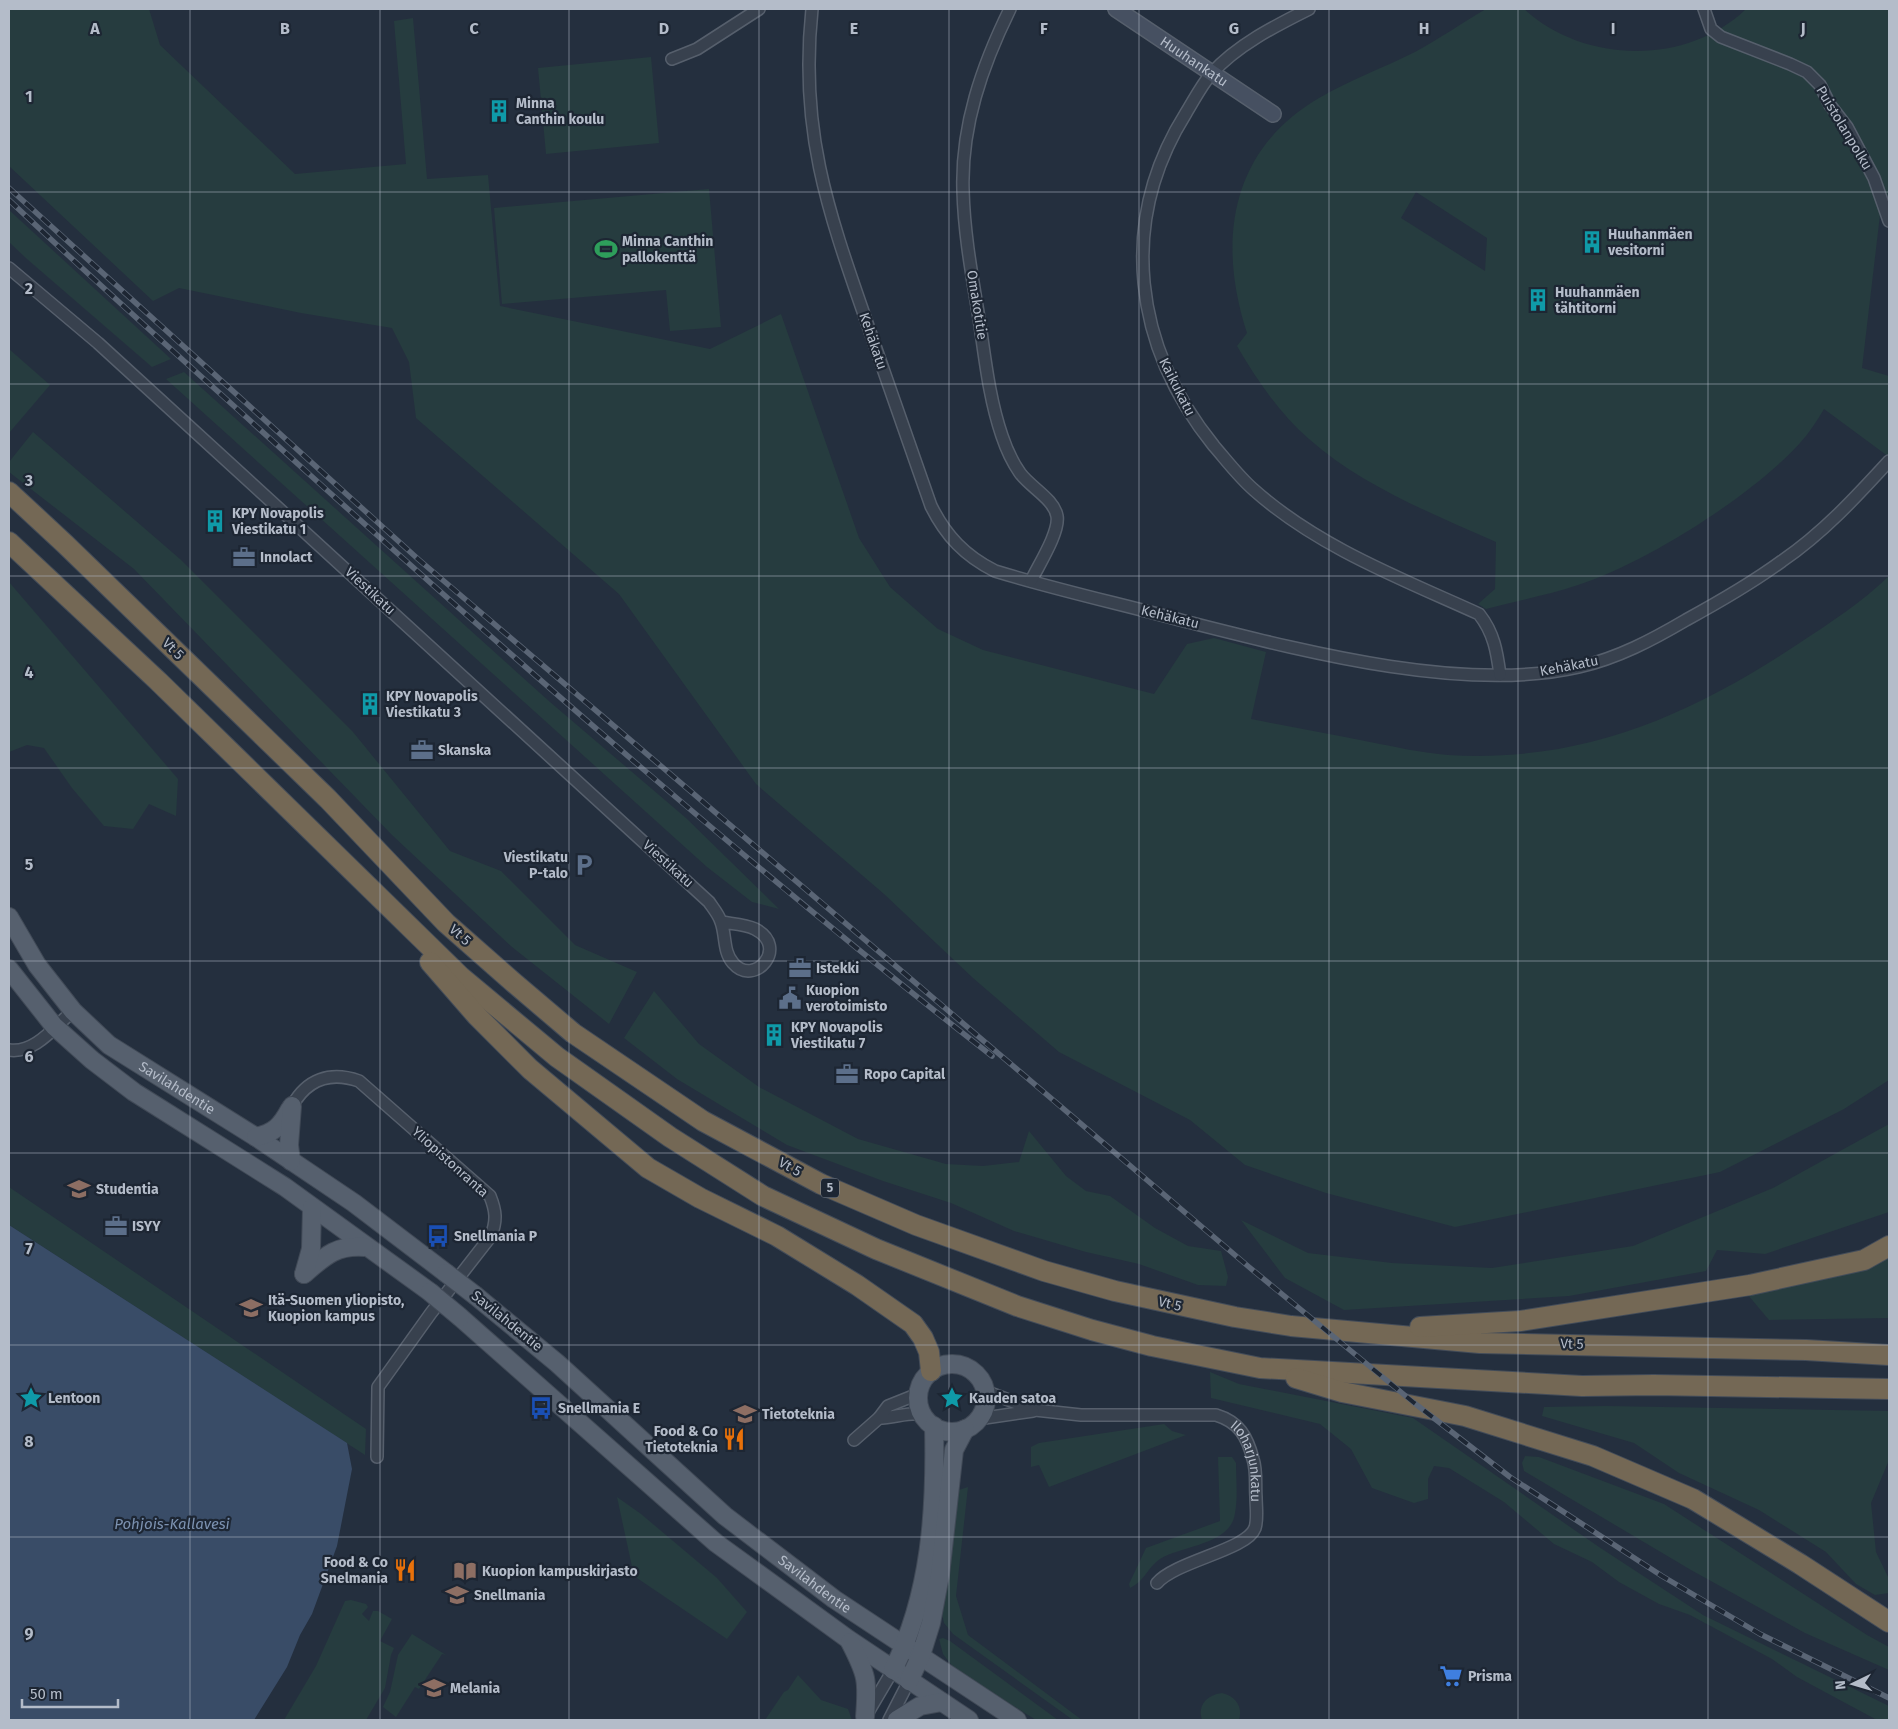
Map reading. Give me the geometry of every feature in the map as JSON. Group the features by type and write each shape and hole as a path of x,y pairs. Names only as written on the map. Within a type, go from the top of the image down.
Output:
{"highway":[{"name":"Vt 5","path":"9,492 66,544 328,799 446,923 573,1033 703,1121 821,1184 984,1251 1115,1291 1218,1314 1291,1326 1480,1343 1758,1348 1889,1354"},
{"name":"Vt 5","path":"9,542 158,681 461,977 557,1057 670,1137 763,1196 876,1249 1017,1306 1092,1330 1152,1346 1260,1368 1582,1386 1654,1385 1889,1389"},
{"path":"386,905 442,978 530,1070 571,1106 648,1168 700,1198 777,1236 857,1284 913,1324 924,1338 930,1352 931,1371"},
{"path":"1291,1326 1421,1327 1520,1321 1750,1285 1864,1260 1889,1246"},
{"path":"1260,1368 1342,1392 1465,1416 1593,1456 1693,1499 1800,1564 1889,1622"}],"main road":[{"name":"Savilahdentie","path":"9,917 37,965 72,1010 109,1044 131,1060 256,1137 388,1226 557,1363 726,1516 834,1599 1016,1720"},
{"name":"Savilahdentie","path":"9,969 54,1026 92,1060 134,1092 284,1187 364,1247 430,1292 716,1542 848,1639 969,1720"},
{"path":"256,1137 272,1133 282,1124 292,1106"},
{"path":"291,1161 289,1145 292,1106"},
{"path":"312,1208 311,1249 304,1274 326,1255 338,1249 348,1246 364,1247"},
{"path":"893,1670 905,1647 919,1605 934,1517 936,1479 928,1420 918,1394 920,1385 931,1371 951,1364 961,1365 979,1377 985,1391 985,1405 954,1450 940,1575 931,1623 921,1656 909,1681"},
{"path":"928,1420 954,1432 972,1424"},
{"path":"848,1639 863,1668 868,1685 865,1719"},
{"path":"897,1720 920,1706 942,1702"}],"street":[{"path":"672,59 697,49 759,9"},
{"name":"Kehäkatu","path":"812,9 808,58 810,114 823,190 841,250 931,506 949,537 972,559 995,571 1030,582 1314,652 1446,672 1500,676 1540,673 1580,667 1645,644 1782,561 1838,515 1889,461"},
{"name":"Omakotitie","path":"1010,9 988,55 973,105 967,134 962,188 968,246 991,402 1002,438 1020,473 1053,506 1057,514 1058,522 1053,535 1030,582"},
{"name":"Huuhankatu","path":"1116,9 1273,114"},
{"name":"Kaikukatu","path":"1309,9 1263,34 1212,73 1178,125 1166,149 1153,183 1145,224 1142,271 1144,293 1154,336 1171,380 1196,423 1230,466 1253,490 1278,509 1342,550 1479,614 1490,629 1497,652 1500,676"},
{"name":"Puistolanpolku","path":"1704,9 1711,29 1721,37 1807,72 1820,85 1830,105 1847,127 1874,178 1889,221"},
{"name":"Viestikatu","path":"9,268 98,343 702,895 709,902 721,922 727,950 733,964 740,969 748,971 764,964 770,948 763,934 744,925 721,922"},
{"path":"9,1050 26,1049 38,1042 72,1010"},
{"name":"Yliopistonranta","path":"292,1106 306,1087 326,1077 343,1076 359,1081 490,1196 495,1209 496,1223 491,1236 431,1313 378,1387 377,1457"},
{"name":"Iloharjunkatu","path":"985,1391 1035,1410 1103,1417 1216,1415 1230,1420 1240,1429 1249,1446 1255,1465 1255,1528 1245,1539 1171,1571 1157,1583"},
{"path":"854,1440 879,1418 888,1406 918,1394"},
{"name":"Iloharjunkatu","path":"972,1424 1035,1410"},
{"path":"879,1418 890,1418 910,1412 928,1420"},
{"path":"865,1719 893,1670"},
{"path":"889,1720 909,1681"}],"green space":[{"path":"9,9 149,9 160,45 295,174 406,164 394,21 413,18 427,179 488,175 500,306 710,349 781,314 859,538 890,587 938,629 983,650 1154,694 1187,644 1214,638 1266,652 1251,719 1428,753 1497,755 1544,751 1589,742 1675,713 1757,670 1798,644 1857,603 1889,576 1889,1080 1844,1109 1720,1172 1455,1227 1326,1193 1245,1165 1190,1120 1059,1052 973,978 884,894 756,784 619,594 416,418 409,362 392,328 301,313 179,288 153,301 9,166"},
{"path":"1486,9 1524,9 1548,27 1576,40 1605,48 1635,51 1666,49 1695,41 1722,28 1746,9 1889,9 1889,208 1880,215 1862,368 1889,376 1889,457 1824,409 1803,439 1779,463 1755,484 1696,526 1635,561 1605,575 1544,595 1486,609 1478,604 1495,589 1496,542 1399,498 1352,471 1309,439 1278,407 1237,346 1247,333 1238,299 1233,265 1233,232 1238,201 1249,171 1266,144 1289,119 1319,98 1415,52","holes":["1416,192 1487,238 1485,271 1401,218"]},
{"path":"651,57 659,143 546,154 538,68"},
{"name":"Minna Canthin pallokenttä","path":"709,189 721,327 670,331 666,290 502,304 494,208"},
{"path":"9,210 171,359 152,367 27,259 9,242"},
{"path":"9,349 50,385 9,433"},
{"path":"184,372 550,702 686,818 779,909 752,902 707,867 166,379"},
{"path":"33,432 180,559 353,732 450,851 501,871 575,945 637,972 609,1024 512,947 392,835 134,569 9,472 9,462"},
{"path":"9,582 178,779 176,816 149,804 133,829 104,826 72,788 44,748 27,745 9,752"},
{"path":"654,991 699,1044 759,1087 858,1139 946,1164 983,1166 1019,1162 1029,1131 1066,1176 1086,1191 1110,1196 1155,1228 1188,1246 1221,1251 1228,1277 1226,1286 1198,1285 1139,1264 1086,1252 1014,1231 951,1203 883,1181 787,1145 677,1079 624,1038"},
{"path":"1889,1124 1889,1212 1765,1254 1717,1250 1706,1271 1569,1296 1344,1310 1285,1278 1241,1220 1308,1253 1392,1263 1492,1268 1633,1246 1773,1188"},
{"path":"9,1187 366,1429 365,1455 9,1225"},
{"path":"1889,1252 1889,1318 1769,1320 1748,1295"},
{"path":"1210,1372 1239,1384 1413,1418 1599,1547 1703,1615 1889,1706 1889,1720 1877,1720 1797,1677 1772,1659 1690,1615 1659,1604 1619,1582 1592,1562 1554,1544 1504,1502 1449,1468 1434,1466 1428,1479 1428,1499 1414,1503 1372,1488 1351,1449 1320,1424 1211,1398"},
{"path":"1605,1406 1889,1411 1889,1460 1871,1503 1876,1552 1889,1579 1889,1593 1875,1595 1856,1584 1826,1552 1759,1510 1679,1473 1634,1443 1542,1416 1544,1407"},
{"path":"1164,1424 1172,1431 1186,1435 1049,1487 1039,1465 1031,1467 1031,1447 1039,1443"},
{"path":"1525,1456 1539,1457 1664,1504 1867,1635 1889,1647 1889,1670 1805,1633 1691,1570 1524,1471 1522,1463"},
{"path":"1218,1457 1232,1457 1236,1463 1236,1501 1232,1524 1216,1538 1160,1559 1139,1582 1130,1588 1129,1584 1146,1548 1220,1521"},
{"path":"968,1487 956,1596 968,1635 1082,1720 1073,1720 953,1634 944,1623 941,1610 956,1491"},
{"path":"617,1497 641,1514 717,1578 747,1612 727,1639 634,1576"},
{"path":"351,1600 366,1604 368,1607 362,1614 369,1621 373,1611 378,1611 392,1619 380,1641 394,1648 385,1688 366,1720 284,1720 316,1666 345,1601"},
{"path":"412,1634 446,1655 442,1654 419,1689 415,1687 396,1717 383,1707 390,1692 398,1655"},
{"path":"943,1638 950,1641 1058,1720 1036,1720 964,1675 953,1667 943,1654 939,1639"},
{"path":"798,1675 821,1700 848,1709 852,1720 765,1720"},
{"path":"1222,1693 1227,1694 1237,1702 1240,1710 1239,1720 1202,1720 1202,1705 1208,1698"}],"water":[{"name":"Pohjois-Kallavesi","path":"9,1225 347,1443 352,1469 337,1546 312,1614 300,1635 287,1667 254,1720 9,1720"}],"railway":[{"path":"9,188 418,559 1249,1267 1413,1402 1510,1477 1662,1576 1760,1634 1889,1698"},
{"path":"9,200 309,474 560,698 817,916 992,1056"}],"place":[{"name":"Minna Canthin koulu","path":"499,111"},
{"name":"Huuhanmäen vesitorni","path":"1592,242"},
{"name":"Minna Canthin pallokenttä","path":"606,249"},
{"name":"Huuhanmäen tähtitorni","path":"1538,300"},
{"name":"KPY Novapolis Viestikatu 1","path":"215,521"},
{"name":"Innolact","path":"244,557"},
{"name":"KPY Novapolis Viestikatu 3","path":"370,704"},
{"name":"Skanska","path":"422,750"},
{"name":"Viestikatu P-talo","path":"584,865"},
{"name":"Istekki","path":"800,968"},
{"name":"Kuopion verotoimisto","path":"790,998"},
{"name":"KPY Novapolis Viestikatu 7","path":"774,1035"},
{"name":"Ropo Capital","path":"847,1074"},
{"name":"Studentia","path":"79,1189"},
{"name":"ISYY","path":"116,1226"},
{"name":"Snellmania P","path":"438,1236"},
{"name":"Itä-Suomen yliopisto, Kuopion kampus","path":"251,1308"},
{"name":"Lentoon","path":"31,1398"},
{"name":"Kauden satoa","path":"952,1398"},
{"name":"Snellmania E","path":"541,1408"},
{"name":"Tietoteknia","path":"745,1414"},
{"name":"Food & Co Tietoteknia","path":"734,1439"},
{"name":"Food & Co Snelmania","path":"405,1570"},
{"name":"Kuopion kampuskirjasto","path":"465,1571"},
{"name":"Snellmania","path":"457,1595"},
{"name":"Prisma","path":"1451,1676"},
{"name":"Melania","path":"434,1688"}]}
